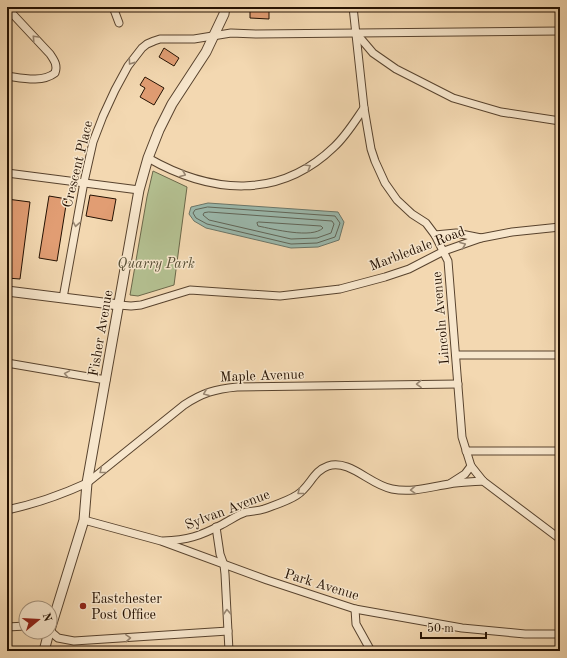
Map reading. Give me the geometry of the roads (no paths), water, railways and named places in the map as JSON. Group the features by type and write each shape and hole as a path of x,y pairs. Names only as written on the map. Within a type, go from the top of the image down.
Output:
{"street":[{"path":"113,7 119,22"},
{"name":"Fisher Avenue","path":"58,607 84,520 87,483 139,190 148,158 159,130 172,104 206,52 224,14 225,7"},
{"name":"Lincoln Avenue","path":"353,7 364,108 372,149 378,169 385,183 397,200 412,214 426,223 435,235 448,261 462,437 471,466 482,482 560,539"},
{"path":"7,8 55,60 56,69 52,76 39,79 7,76"},
{"name":"Crescent Place","path":"63,298 84,182 93,142 103,116 128,66 147,44 160,39 194,38 231,33 560,31"},
{"path":"356,33 373,53 396,69 453,98 501,112 560,121"},
{"path":"148,158 160,165 190,177 214,184 233,186 262,185 293,175 323,157 347,133 364,108"},
{"path":"7,173 139,190"},
{"name":"Marbledale Road","path":"7,291 131,306 141,305 190,290 280,296 340,289 385,277 403,271 444,251 481,238 512,232 560,227"},
{"name":"Marbledale Road","path":"435,235 456,233 481,238"},
{"path":"456,355 560,355"},
{"path":"7,363 106,380"},
{"name":"Maple Avenue","path":"7,510 34,504 87,483 184,405 200,395 210,391 237,387 458,384"},
{"path":"466,451 560,451"},
{"name":"Sylvan Avenue","path":"161,542 181,540 198,536 241,514 263,509 295,496 303,491 317,472 328,466 338,464 345,466 372,482 391,489 415,490 427,489 451,483 482,482"},
{"name":"Sylvan Avenue","path":"451,483 465,474 471,466"},
{"name":"Park Avenue","path":"84,520 161,542 224,565 355,608 462,628 525,634 560,634"},
{"path":"216,527 220,554 224,565 229,651"},
{"path":"355,608 356,624 371,651"},
{"path":"7,627 18,626"},
{"path":"58,638 74,641 228,631"},
{"name":"Fisher Avenue","path":"44,651 47,640"}],"water":[{"path":"208,203 338,212 344,222 339,240 318,247 291,248 206,228 194,221 189,214 191,207"}],"place":[{"name":"Eastchester Post Office","path":"83,606"}],"park label":[{"name":"Quarry Park","path":"156,263"}]}
